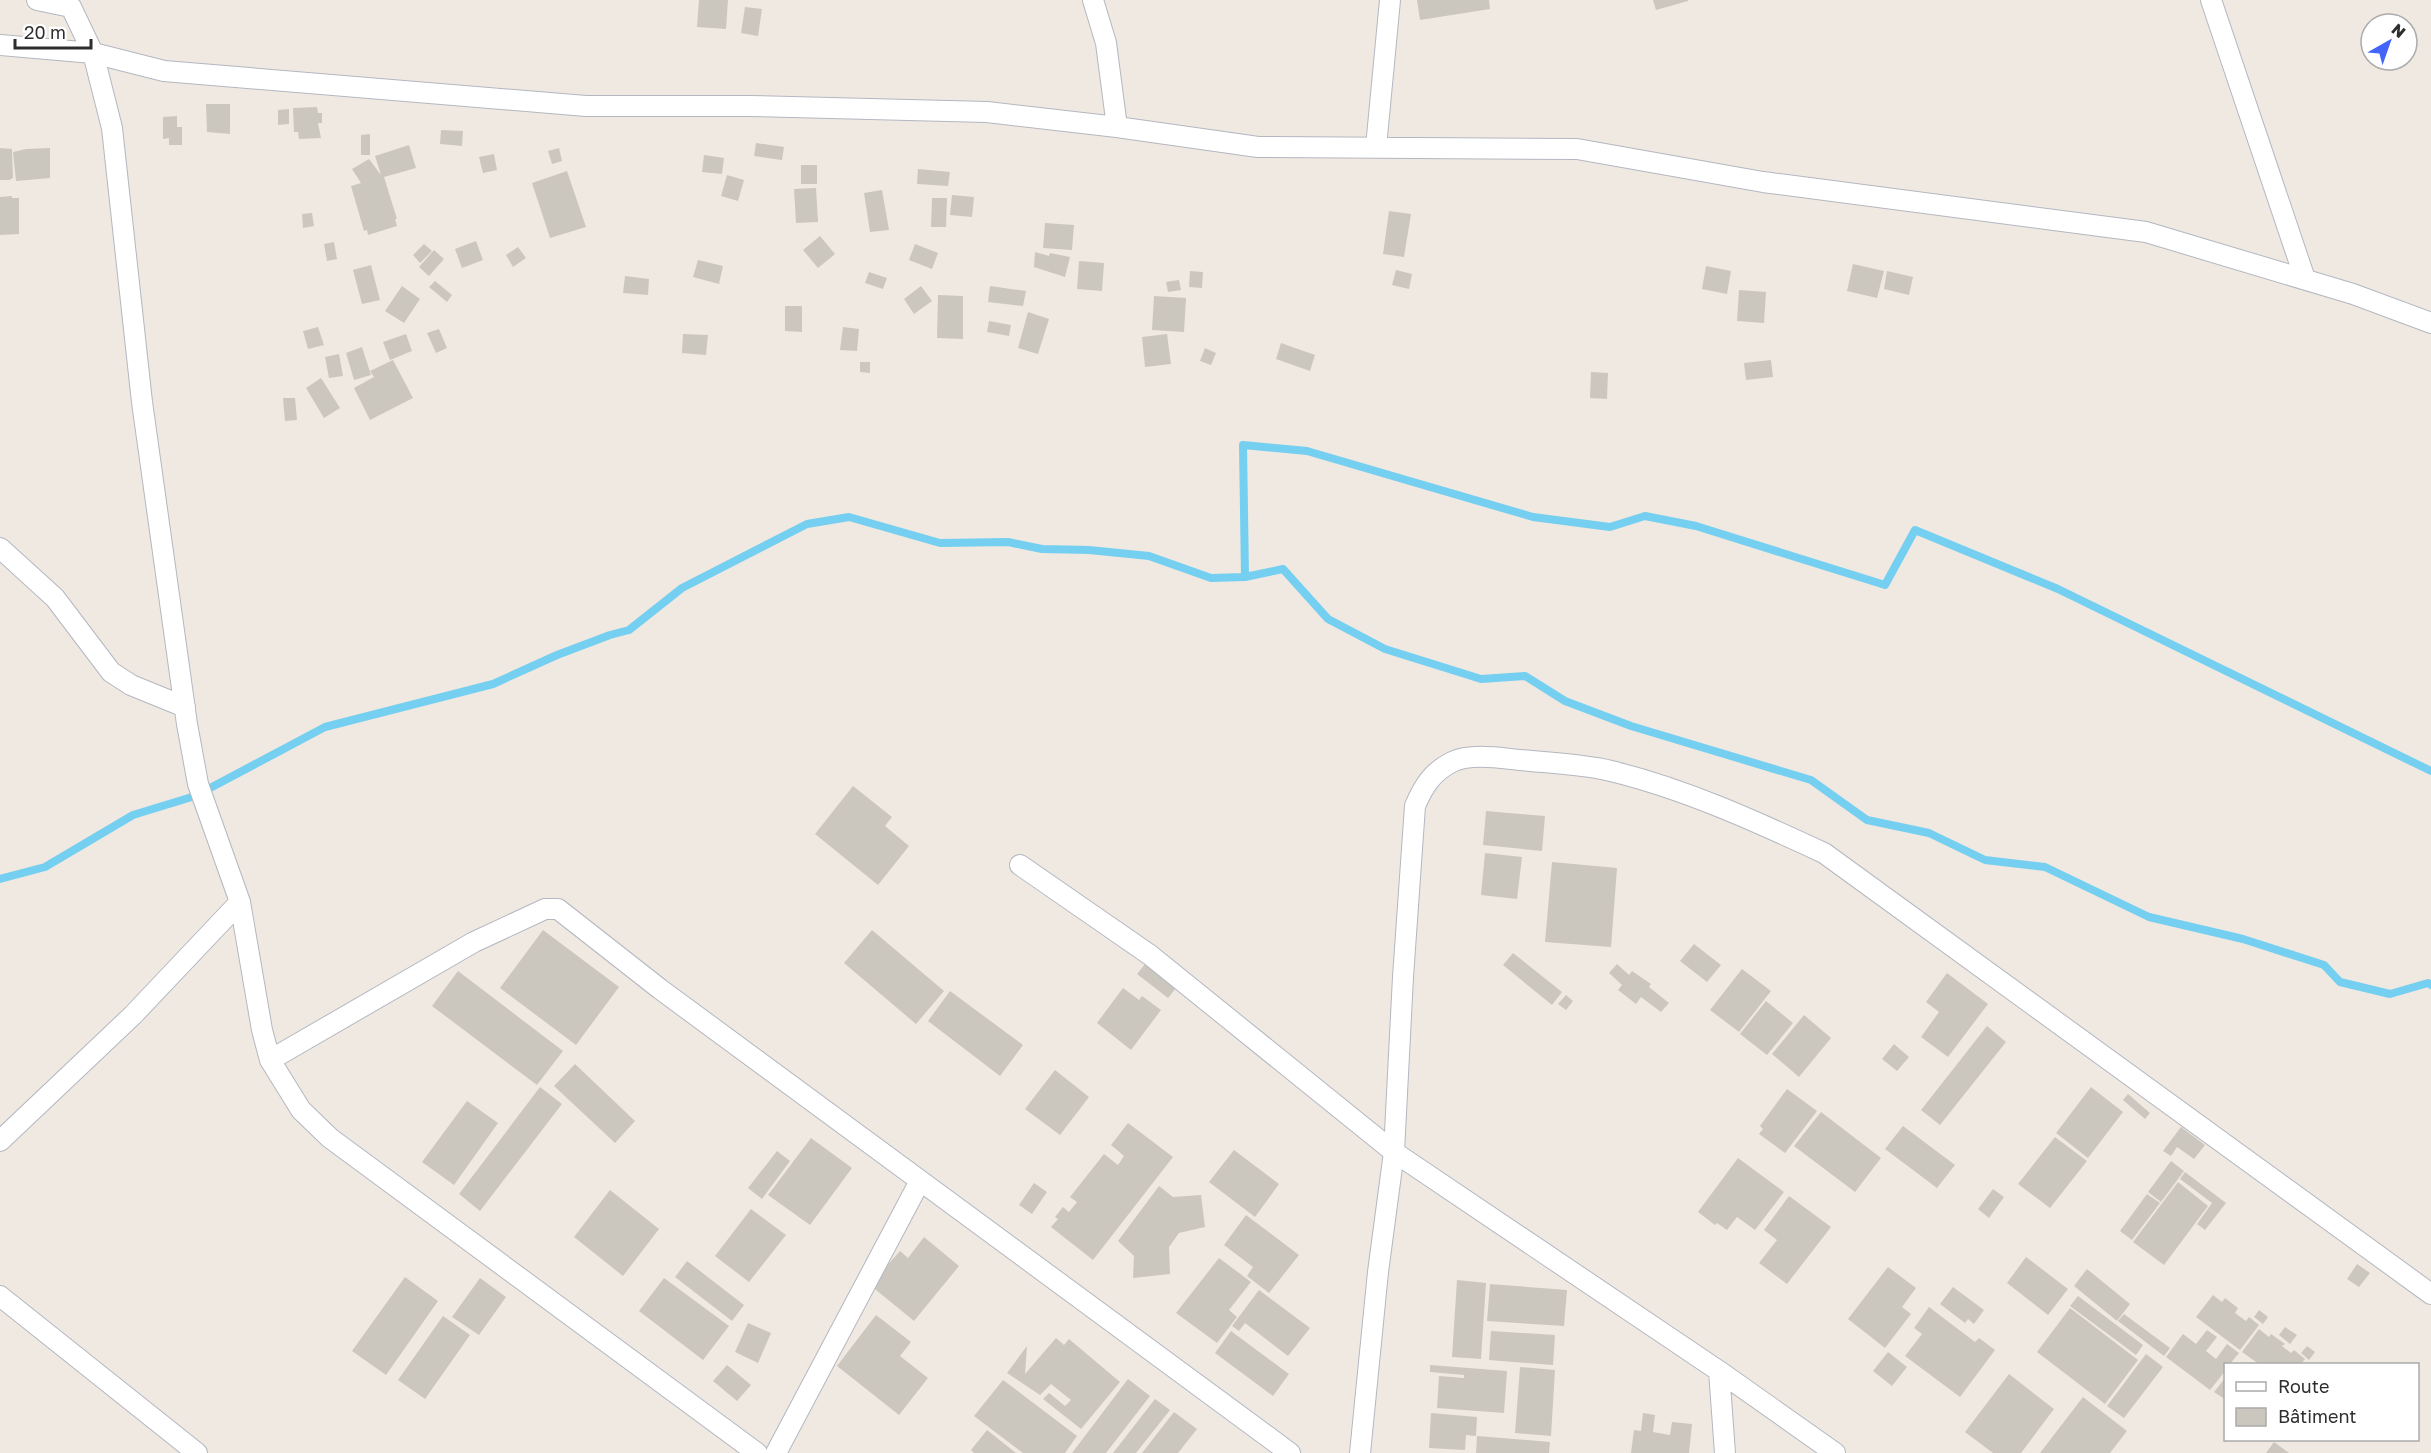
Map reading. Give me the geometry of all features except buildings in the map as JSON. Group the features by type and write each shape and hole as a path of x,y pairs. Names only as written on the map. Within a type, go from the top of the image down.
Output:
{"street":[{"path":"37,0 73,3 93,53 112,128 142,402 198,784 240,902 262,1030 270,1060 301,1110 330,1138 757,1453"},
{"path":"1093,0 1106,43 1117,127"},
{"path":"1376,147 1390,0"},
{"path":"2211,0 2305,279"},
{"path":"0,45 93,53 164,71 586,106 750,106 987,112 1258,147 1577,149 1763,182 2146,232 2353,294 2431,323"},
{"path":"0,548 55,598 111,672 131,685 185,707"},
{"path":"1360,1453 1378,1272 1394,1152 1415,806 1423,786 1435,774 1453,762 1477,758 1560,763 1609,770 1666,787 1745,817 1824,853 2431,1294"},
{"path":"1020,865 1150,955 1394,1152 1719,1371 1835,1453"},
{"path":"0,1141 133,1016 240,902"},
{"path":"270,1060 474,942 545,909 558,909 660,989 1290,1453"},
{"path":"776,1453 920,1181"},
{"path":"0,1296 197,1453"},
{"path":"1719,1371 1725,1453"}],"waterway":[{"path":"1245,577 1243,445 1307,451 1533,517 1610,527 1645,516 1696,526 1885,585 1915,530 2058,589 2431,771"},
{"path":"0,879 45,867 133,815 195,796 325,727 493,684 557,655 629,630 682,588 807,524 849,517 940,543 1008,542 1042,549 1089,550 1149,556 1211,578 1245,577 1283,569 1328,619 1385,649 1481,679 1525,676 1565,701 1631,726 1811,780 1867,820 1929,833 1985,860 2045,867 2149,917 2243,939 2324,965 2340,982 2390,994 2428,983 2431,985"}]}
